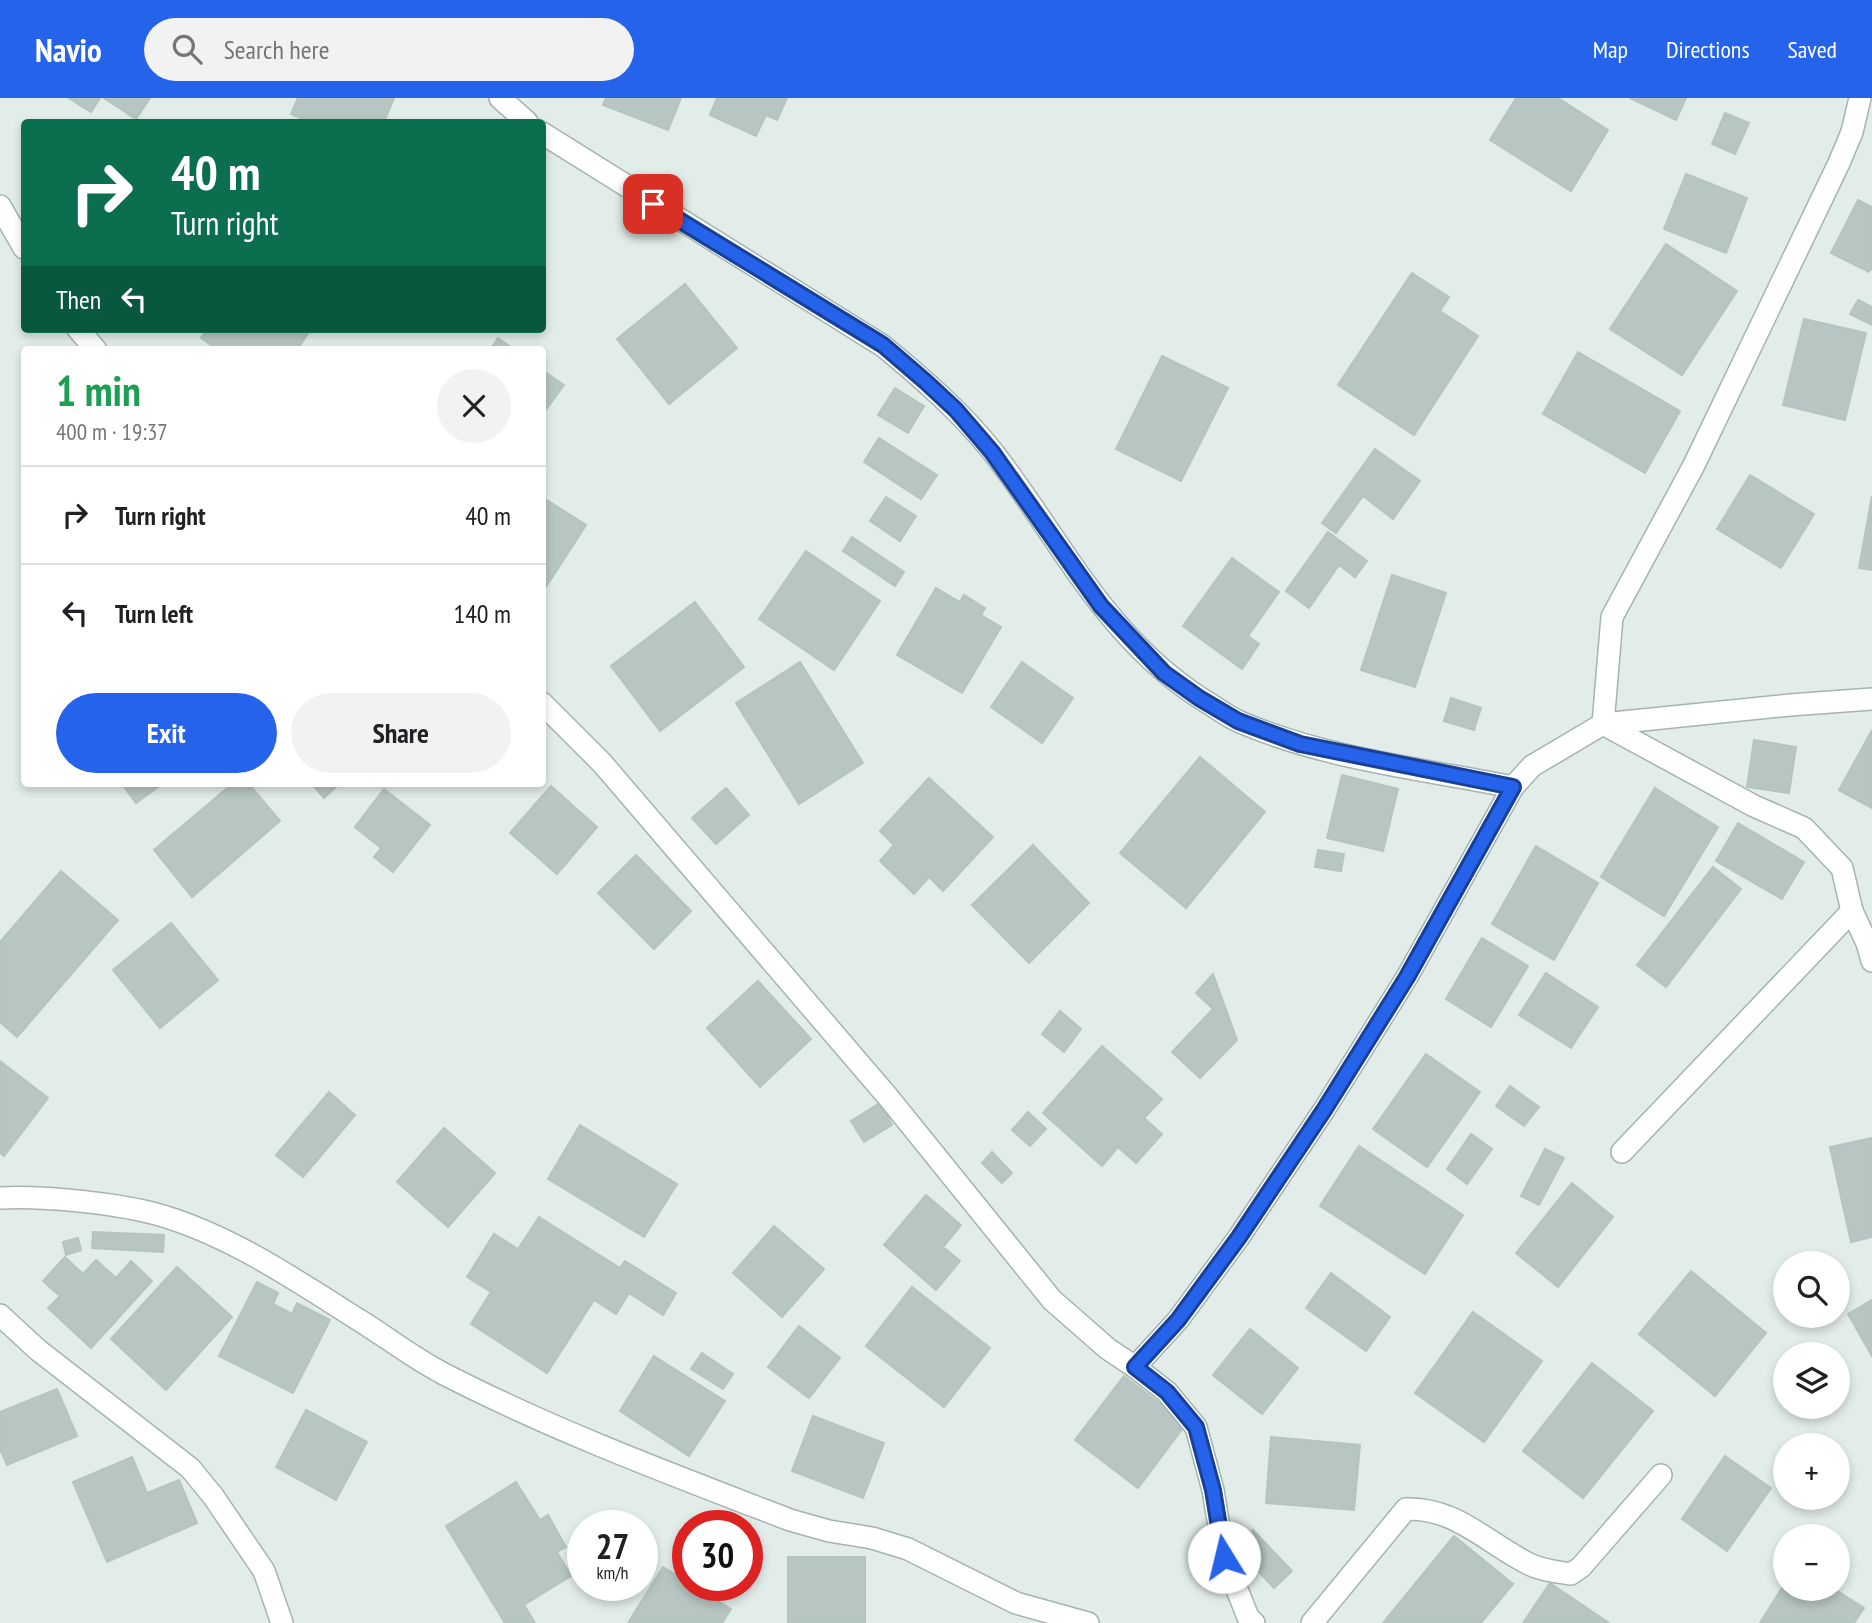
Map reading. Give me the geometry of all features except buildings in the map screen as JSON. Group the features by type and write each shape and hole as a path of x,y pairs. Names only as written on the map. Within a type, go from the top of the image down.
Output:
{"street":[{"path":"500,98 524,119"},
{"path":"1603,724 1612,618 1694,465 1862,132 1860,98"},
{"path":"546,136 883,345 910,368 956,410 992,452 1101,606 1164,673 1199,698 1238,721 1300,744 1513,787"},
{"path":"0,206 21,243"},
{"path":"1135,1367 1178,1320 1239,1237 1324,1110 1407,977 1513,787 1532,766 1603,724 1872,699"},
{"path":"546,707 602,763 870,1076 1052,1300 1108,1349 1167,1392 1196,1427 1213,1490 1224,1557 1248,1617 1254,1623"},
{"path":"1603,724 1754,806 1804,828 1842,868 1852,911 1872,961"},
{"path":"1622,1152 1852,911"},
{"path":"0,1198 79,1202 162,1215 250,1253 361,1321 409,1354 444,1374 540,1420 790,1520 908,1549 1016,1603 1088,1623"},
{"path":"0,1315 38,1350 190,1468 213,1496 264,1571 282,1623"},
{"path":"1312,1623 1406,1509 1422,1508 1443,1513 1531,1565 1572,1574 1661,1475"}],"route":[{"path":"653,204 883,345 926,382 956,410 992,452 1101,606 1164,673 1199,698 1238,721 1300,744 1513,787 1407,977 1324,1110 1239,1237 1178,1320 1135,1367 1167,1392 1196,1427 1213,1490 1224,1557"}]}
